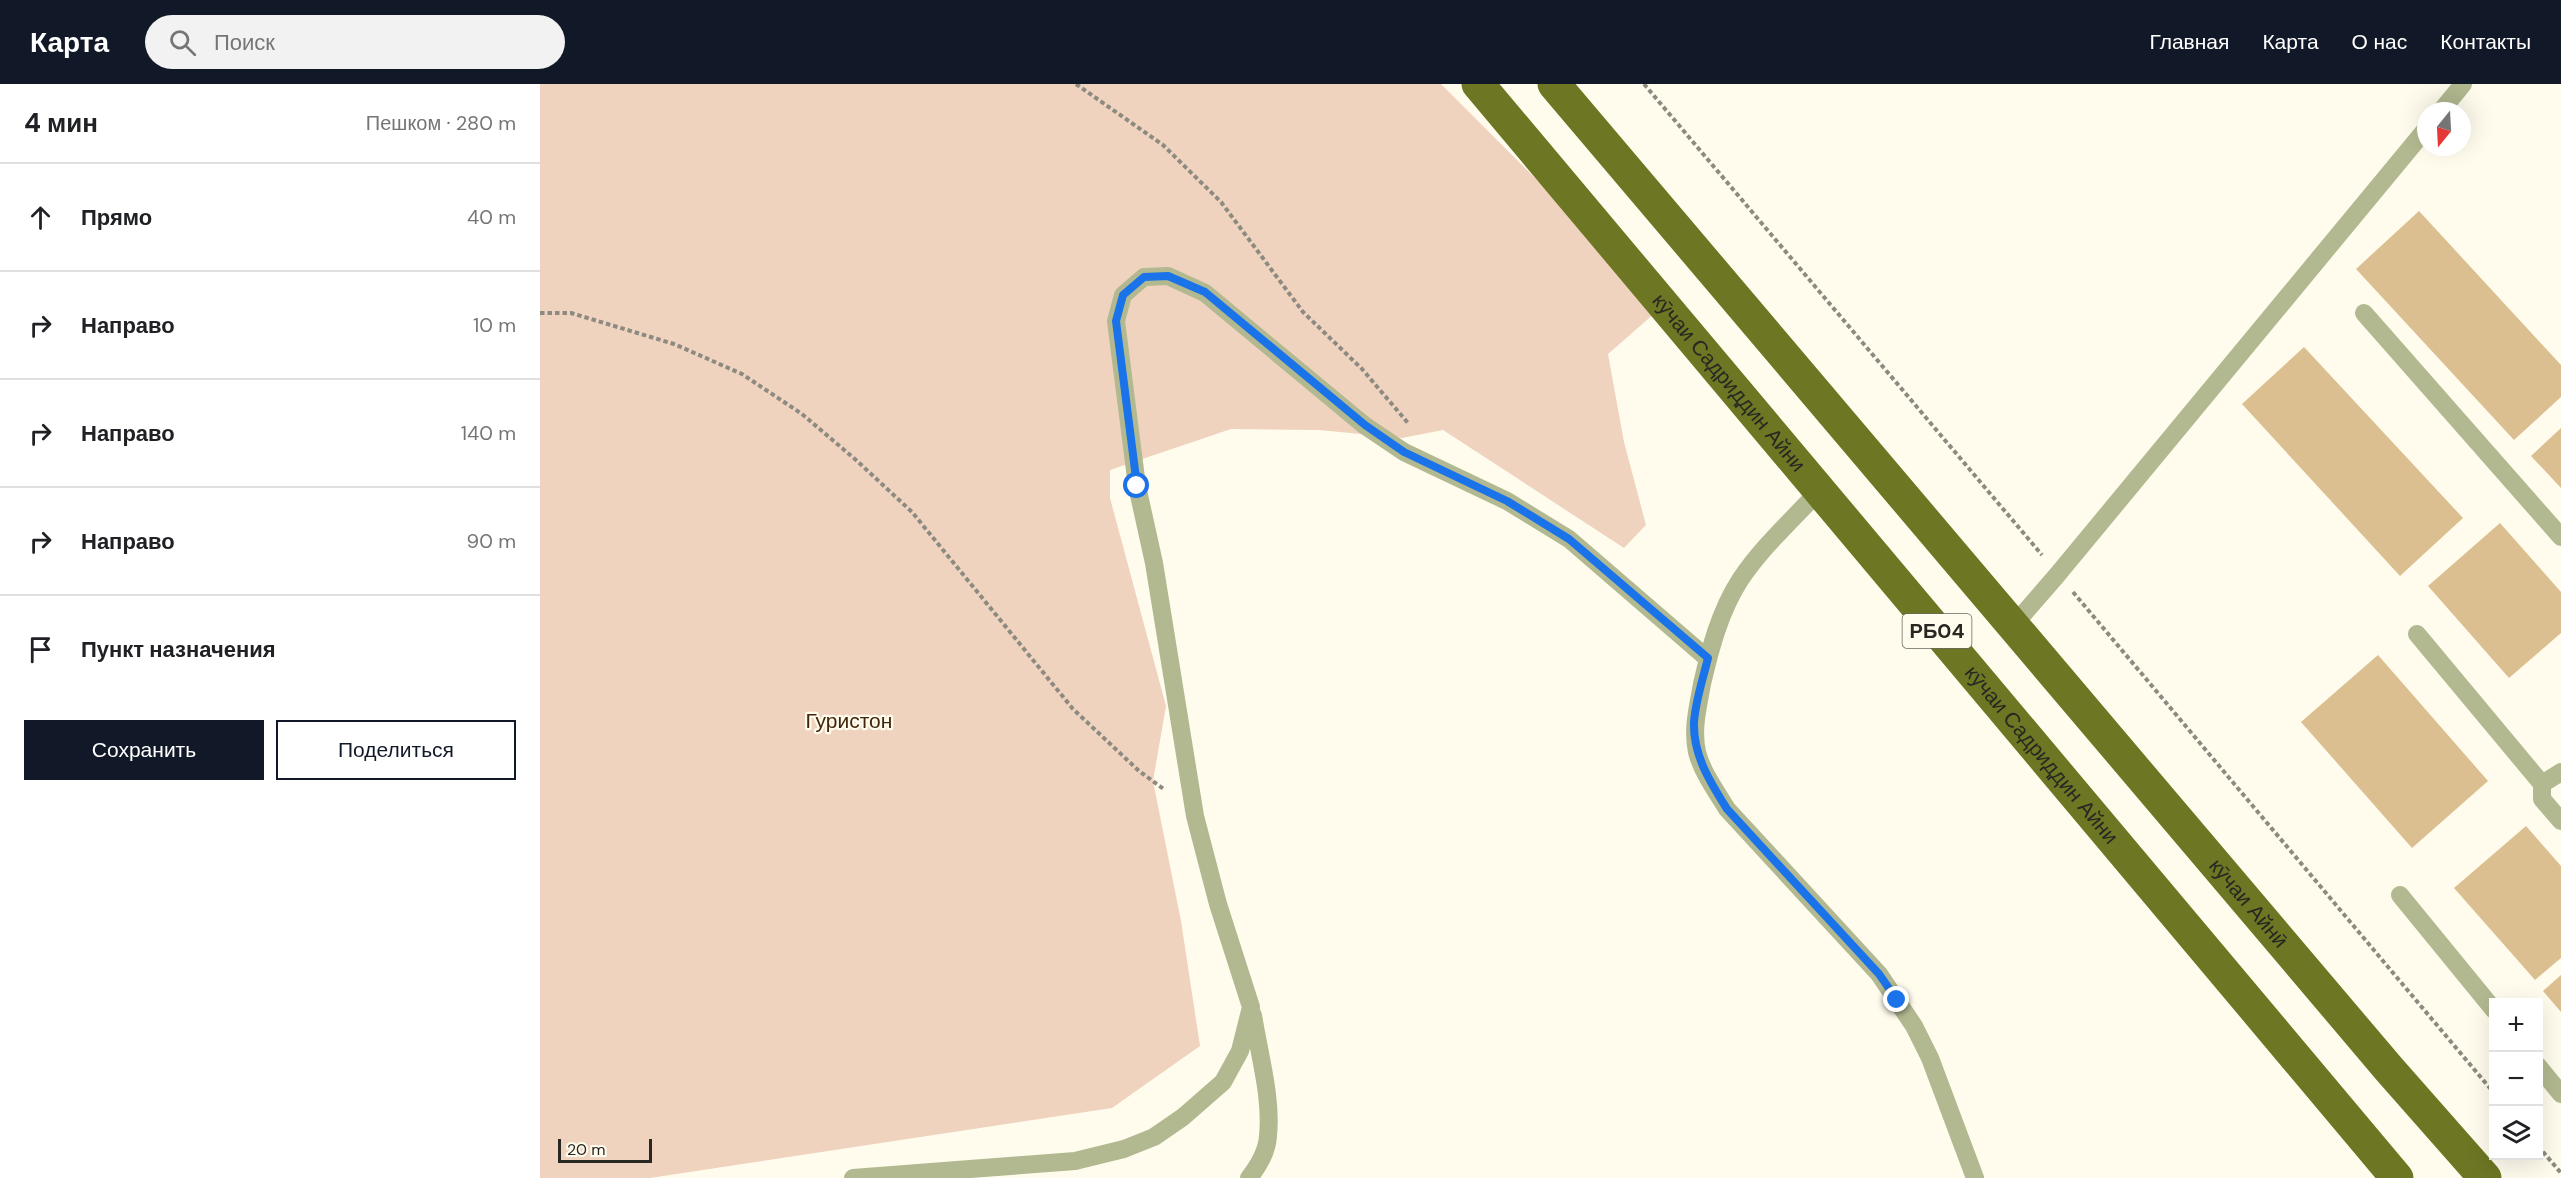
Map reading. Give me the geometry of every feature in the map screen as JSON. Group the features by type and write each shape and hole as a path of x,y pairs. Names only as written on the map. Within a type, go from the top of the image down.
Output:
{"highway":[{"name":"кӯчаи Садриддин Айни","path":"1478,84 2397,1178"},
{"name":"РБ04","path":"1554,84 2013,626"},
{"name":"кӯчаи Айнӣ","path":"2013,626 2416,1101 2485,1178"}],"lane":[{"path":"2448,102 2463,84"},
{"path":"2013,626 2417,140"},
{"path":"1250,1178 1262,1161 1268,1138 1268,1112 1251,1007 1218,904 1195,816 1154,563 1137,486 1116,321 1123,295 1144,277 1168,276 1205,292 1365,425 1404,452 1507,501 1569,539 1708,658"},
{"path":"2364,313 2561,537"},
{"path":"1819,491 1759,555 1739,582 1723,612 1708,658 1694,722 1697,753 1710,783 1727,809 1879,974 1897,1000 1930,1058 1975,1178"},
{"path":"2417,634 2542,784 2542,799 2561,821"},
{"path":"2542,784 2561,772"},
{"path":"2400,895 2489,1005"},
{"path":"853,1178 1075,1161 1124,1149 1154,1137 1183,1117 1223,1082 1240,1051 1251,1007"},
{"path":"2543,1072 2561,1094"}],"path":[{"path":"1076,84 1163,145 1221,202 1303,312 1362,369 1416,431"},
{"path":"1644,84 2489,1088"},
{"path":"540,313 571,313 674,344 742,374 802,414 912,512 1073,709 1139,771 1195,816"},
{"path":"2543,1152 2561,1173"}],"green space":[{"name":"Гуристон","path":"540,84 1441,84 1663,306 1608,354 1624,442 1646,525 1624,548 1443,430 1402,438 1319,430 1231,429 1110,470 1110,498 1166,706 1153,781 1181,921 1200,1046 1112,1108 650,1178 540,1178"}],"building":[{"path":"2419,211 2561,365 2561,397 2514,440 2356,269"},
{"path":"2304,347 2463,518 2400,576 2242,404"},
{"path":"2561,428 2561,488 2531,456"},
{"path":"2500,523 2561,592 2561,633 2509,678 2428,586"},
{"path":"2378,655 2488,781 2412,848 2301,722"},
{"path":"2526,826 2561,866 2561,958 2535,980 2454,888"},
{"path":"2561,975 2561,1012 2543,991"}],"route":[{"path":"1137,486 1116,321 1123,295 1144,277 1168,276 1205,292 1365,425 1404,452 1507,501 1569,539 1708,658 1694,722 1697,753 1710,783 1727,809 1879,974 1897,1000"}]}
